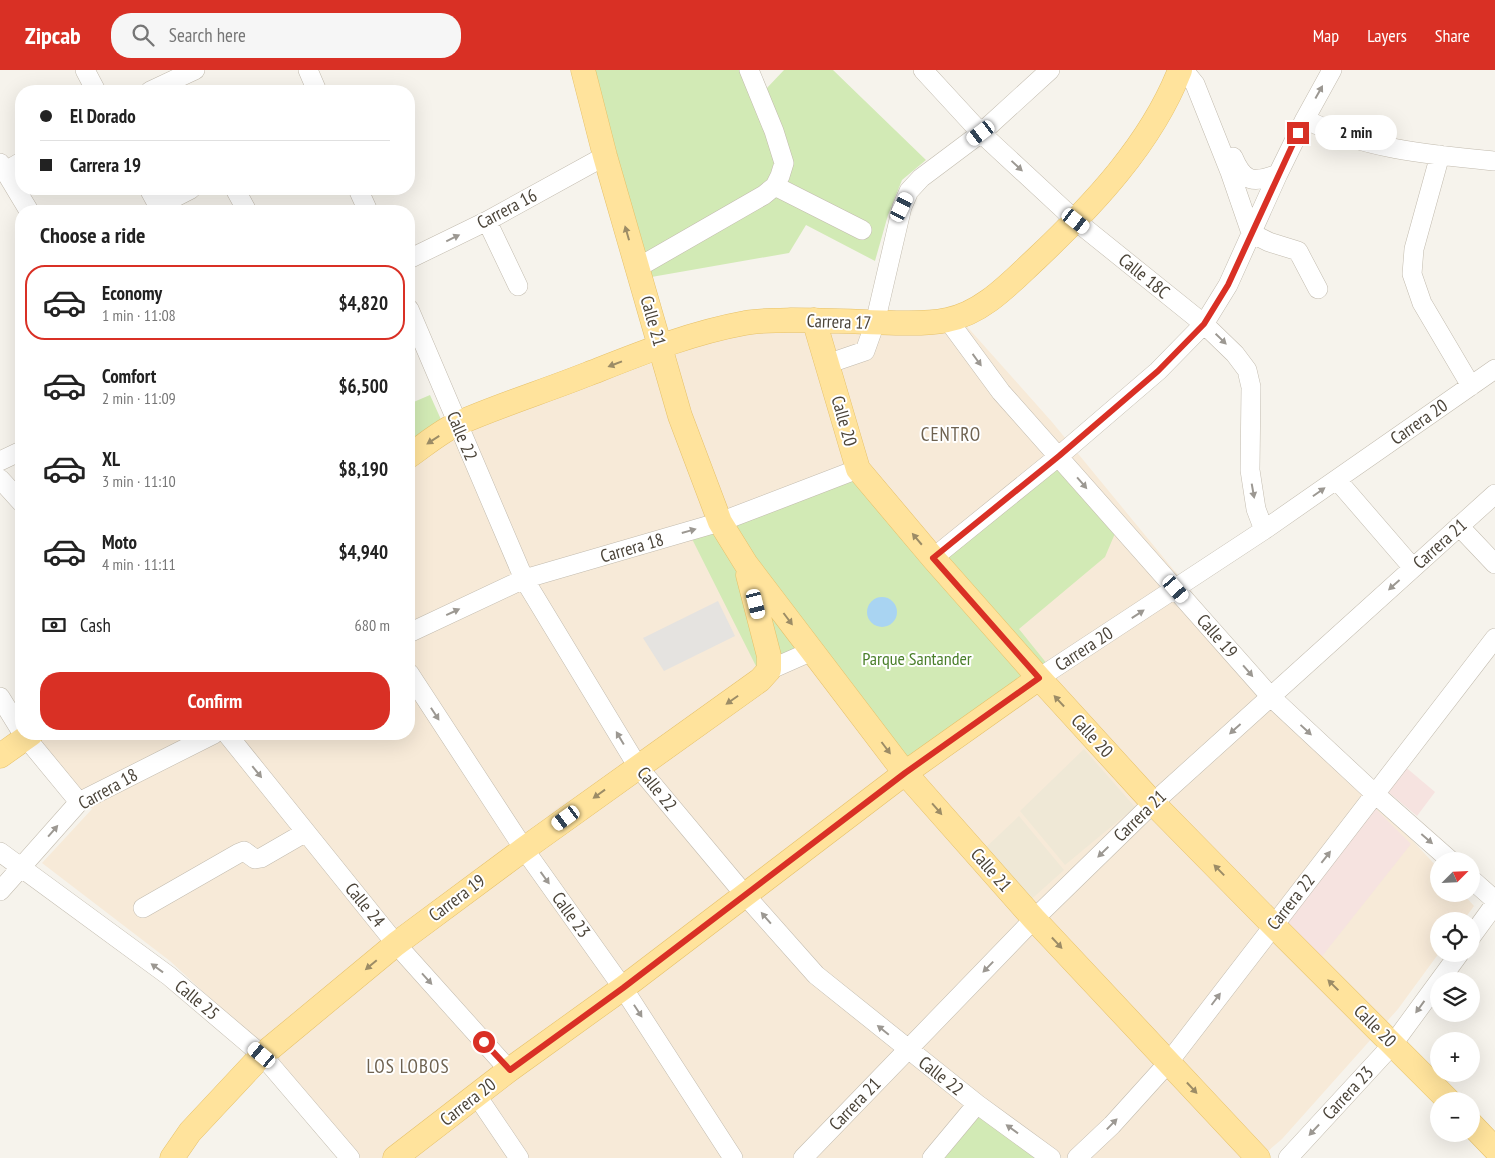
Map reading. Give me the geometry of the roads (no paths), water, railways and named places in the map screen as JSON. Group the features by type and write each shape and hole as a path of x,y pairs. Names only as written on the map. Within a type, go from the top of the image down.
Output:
{"main road":[{"name":"Calle 21","path":"584,70 605,156 680,416 720,522 746,564 905,773 1034,919 1258,1158"},
{"name":"Carrera 17","path":"415,452 457,424 660,346 710,330 748,322 814,320 924,323 948,320 970,312 1003,290 1076,221 1111,182 1138,146 1168,97 1181,70"},
{"name":"Calle 20","path":"814,320 858,469 933,558 1153,803 1440,1092"},
{"name":"Calle 21","path":"746,564 769,656 769,670"},
{"name":"Carrera 19","path":"172,1158 190,1132 262,1055 396,944 524,849 760,680 769,670"},
{"name":"Carrera 20","path":"395,1158 510,1070 623,988 905,773 1039,678"},
{"path":"0,756 18,740"},
{"path":"1480,1133 1495,1149"}],"street":[{"path":"85,70 93,85"},
{"path":"163,85 195,70"},
{"path":"308,70 314,85"},
{"path":"637,268 764,195 775,186 784,163 774,131 749,70"},
{"name":"Calle 18C","path":"923,70 981,133 1076,221 1204,324 1235,354 1247,370 1251,387 1250,470 1256,509 1264,530"},
{"path":"827,364 865,351 875,322 902,207 910,191 921,178 981,133 1050,70"},
{"path":"1181,70 1191,77 1195,84 1230,172 1251,233 1269,242 1298,251 1318,289"},
{"path":"1198,70 1241,173 1246,178 1260,180 1278,174"},
{"path":"933,558 1059,456 1158,371 1204,324 1228,285 1304,119 1332,70"},
{"path":"1304,119 1325,130 1352,139 1440,156 1495,161"},
{"name":"Carrera 16","path":"415,256 487,221 605,156"},
{"path":"1440,156 1414,249 1412,274 1422,303 1471,386"},
{"path":"9,165 15,179"},
{"path":"775,186 862,230"},
{"path":"165,205 181,195"},
{"path":"487,221 518,286"},
{"name":"Calle 19","path":"948,320 1001,392 1271,697 1374,794 1442,852"},
{"name":"Calle 22","path":"415,323 524,580 638,767 745,895 816,975 907,1050 1051,1158"},
{"name":"Carrera 20","path":"1039,678 1264,530 1495,369"},
{"path":"0,461 15,454"},
{"name":"Carrera 18","path":"415,630 524,580 720,522 858,469"},
{"path":"0,479 15,495"},
{"path":"1337,480 1413,568"},
{"name":"Carrera 21","path":"803,1158 1034,919 1153,803 1495,494"},
{"path":"1459,526 1495,564"},
{"name":"Carrera 22","path":"1077,1158 1112,1125 1168,1062 1495,638"},
{"path":"769,670 812,651"},
{"name":"Calle 23","path":"415,682 524,849 623,988 733,1158"},
{"path":"0,697 15,719"},
{"path":"30,740 79,802"},
{"name":"Carrera 18","path":"0,891 79,802 202,740"},
{"name":"Calle 24","path":"232,740 396,944 510,1070"},
{"path":"143,908 239,853 244,851 254,858 260,858 306,832"},
{"name":"Calle 25","path":"0,852 169,976 262,1055 350,1158"},
{"path":"1480,887 1495,900"},
{"path":"1480,925 1495,904"},
{"name":"Carrera 23","path":"1288,1158 1393,1044 1453,962"},
{"path":"477,1096 519,1158"},
{"path":"932,1158 977,1104"}],"water":[{"path":"882,597 893,601 897,612 893,623 882,627 871,623 867,612 871,601"}],"district":[{"name":"CENTRO","path":"951,434"},
{"name":"LOS LOBOS","path":"408,1066"}],"park label":[{"name":"Parque Santander","path":"917,659"}]}
